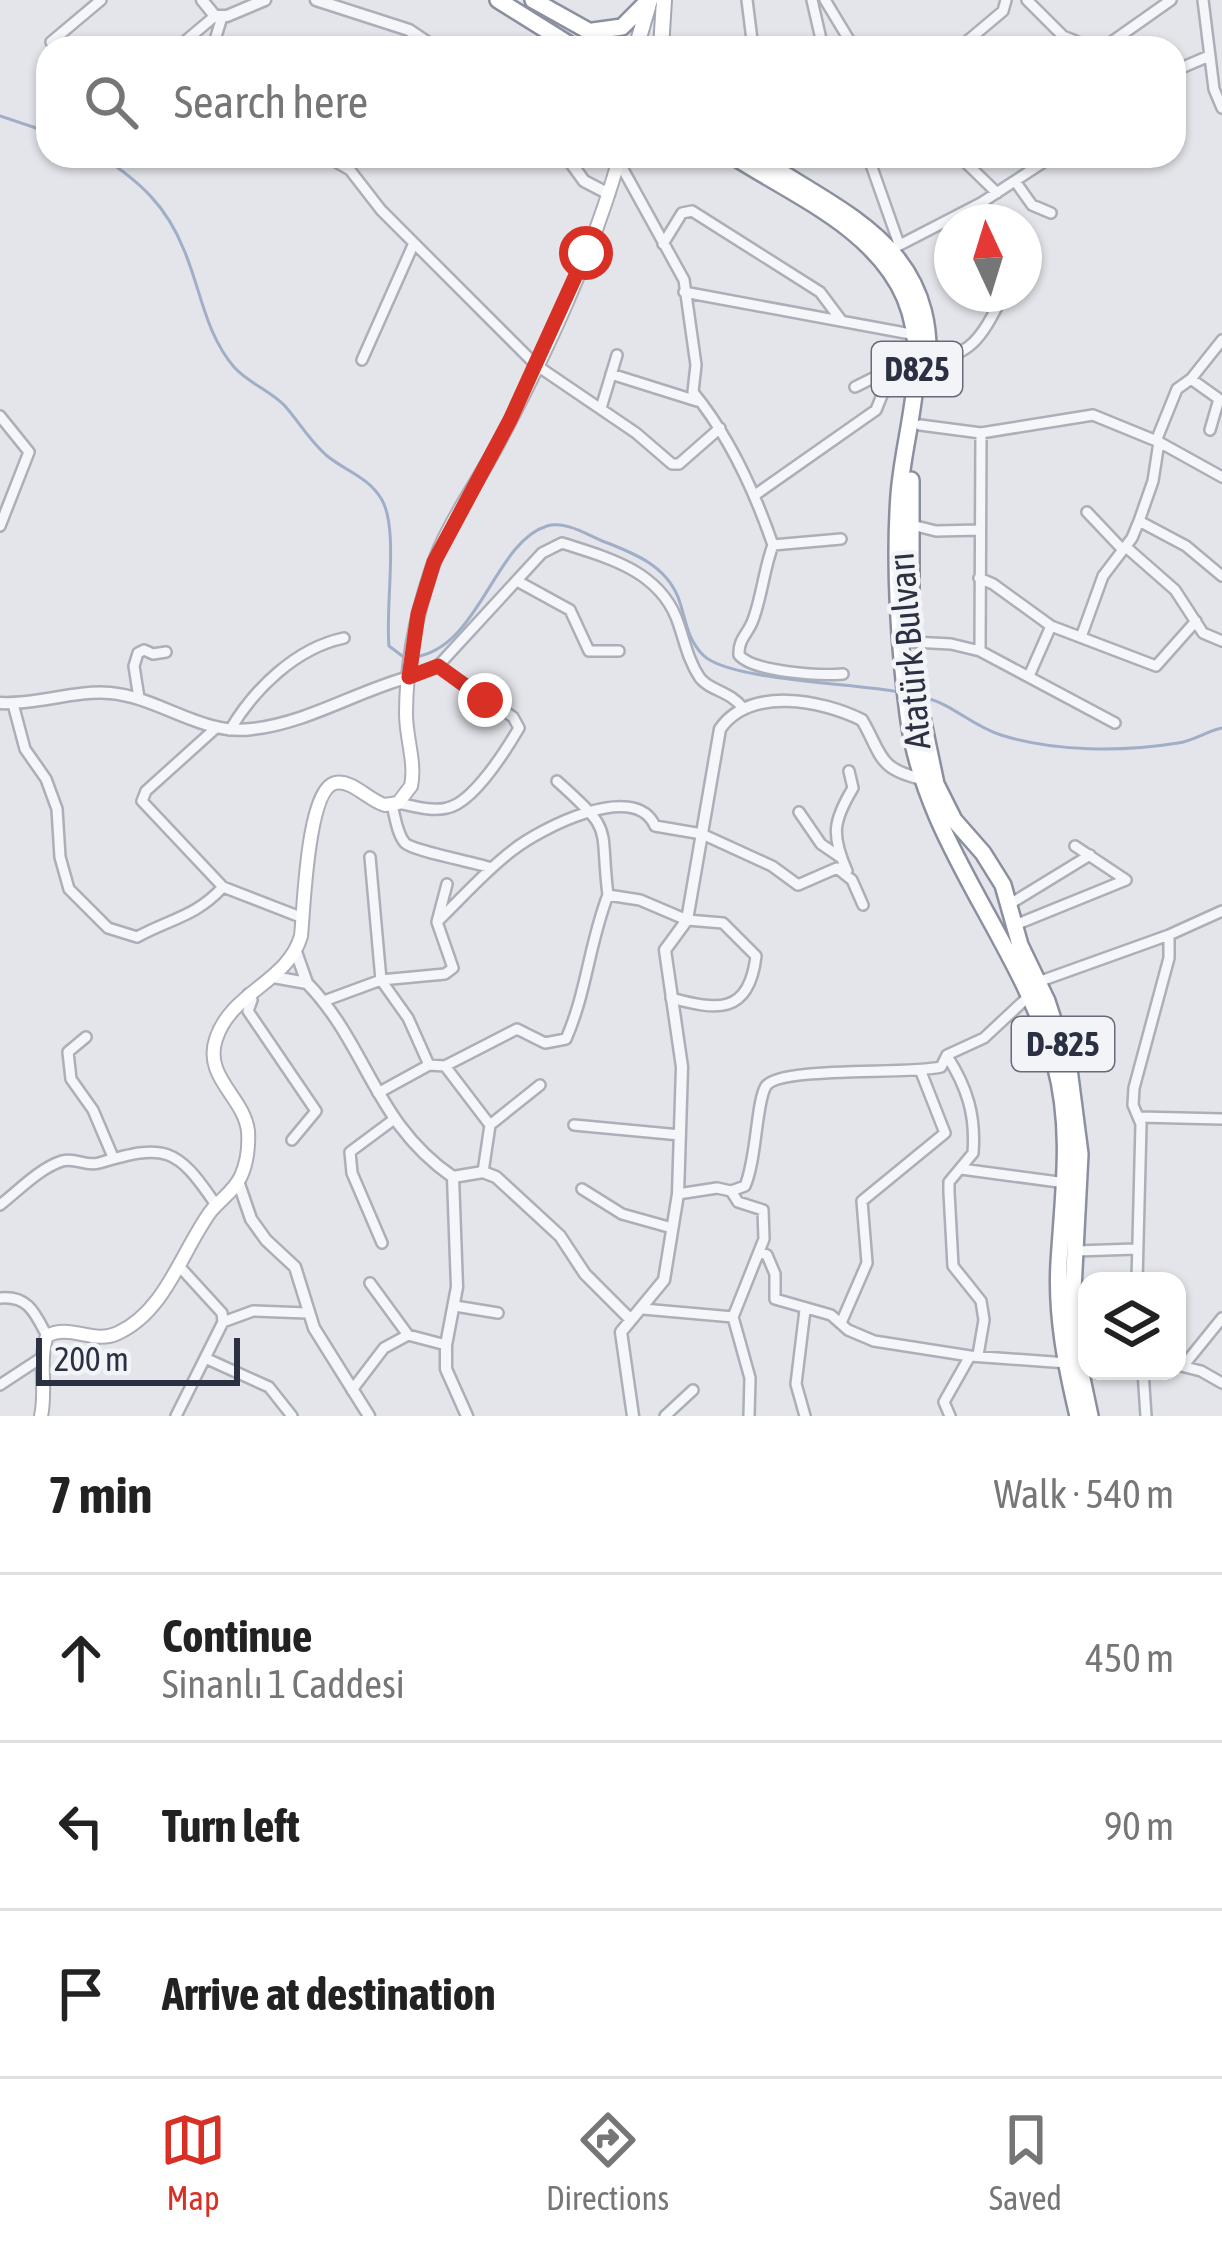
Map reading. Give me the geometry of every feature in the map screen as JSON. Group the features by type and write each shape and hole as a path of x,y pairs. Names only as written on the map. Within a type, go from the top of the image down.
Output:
{"highway":[{"path":"498,0 556,36"},
{"path":"533,0 596,36"},
{"path":"582,29 604,32 622,27 650,0"},
{"name":"Atatürk Bulvarı","path":"751,168 868,245 901,289 923,365"},
{"name":"Atatürk Bulvarı","path":"774,168 895,247 929,335 908,524 913,642 908,668"},
{"name":"Atatürk Bulvarı","path":"917,419 898,501 908,668 922,778 963,873 1063,1044 1076,1097 1080,1154 1072,1289 1078,1415"},
{"name":"Atatürk Bulvarı","path":"912,704 948,811 987,857 1010,904 1060,1086 1066,1183 1059,1290 1077,1364"},
{"path":"963,873 987,857"},
{"path":"977,897 1000,880"}],"main road":[{"path":"640,36 650,0"},
{"path":"662,36 664,0"},
{"path":"41,1416 47,1336 61,1330 99,1338 123,1330 180,1267 216,1205 238,1181 246,1158 246,1124 219,1078 214,1052 224,1023 248,994 273,977 296,952 314,812 324,790 342,783 372,801 395,804 407,793 412,778 406,733 409,673 438,551 536,365 617,168"}],"street":[{"path":"58,36 100,0"},
{"path":"202,0 218,16"},
{"path":"192,36 218,16 265,0"},
{"path":"316,0 418,36"},
{"path":"747,0 752,36"},
{"path":"812,0 820,36"},
{"path":"825,0 847,36"},
{"path":"973,36 1003,11 1006,0"},
{"path":"1027,0 1063,36"},
{"path":"1120,36 1171,0"},
{"path":"1203,0 1220,101"},
{"path":"1204,14 1222,10"},
{"path":"216,36 218,16"},
{"path":"1186,66 1209,56"},
{"path":"347,168 536,365 675,465 720,428"},
{"path":"575,168 584,181 609,194"},
{"path":"625,168 680,272 696,365 693,392 720,428 755,495 773,545 752,623 739,641 742,661 826,676 843,674"},
{"path":"872,168 895,247 981,203 1035,168"},
{"path":"978,168 997,193"},
{"path":"1015,181 1032,206 1051,213"},
{"path":"663,244 682,213 692,212 807,283 831,303 841,320"},
{"path":"362,361 414,243"},
{"path":"684,292 916,335"},
{"path":"855,387 871,377 955,358 975,342 995,312"},
{"path":"1081,637 1103,576 1139,521 1153,481 1158,441 1177,389 1222,340"},
{"path":"601,408 616,355"},
{"path":"755,495 876,410 891,373"},
{"path":"611,374 703,402"},
{"path":"1191,379 1219,399 1210,430"},
{"path":"917,419 981,433 1093,415 1158,441 1222,477"},
{"path":"0,416 29,452 0,526"},
{"path":"980,651 981,433"},
{"path":"1087,512 1175,590 1203,633 1222,641"},
{"path":"1139,521 1186,546 1222,576"},
{"path":"908,524 937,531 980,530"},
{"path":"773,545 842,539"},
{"path":"223,887 190,917 169,920 137,937 108,928 64,880 54,799 25,748 7,703 93,693 140,698 224,729 263,728 298,719 409,673 438,666 542,553 557,543 615,559 664,597 702,681 727,692 744,709"},
{"path":"980,578 1051,626 1156,666 1196,621"},
{"path":"519,581 570,610 586,649 619,652"},
{"path":"1029,676 1051,626"},
{"path":"303,918 223,887 142,801 146,791 224,729 292,662 318,645 344,638"},
{"path":"913,642 980,651 1115,723"},
{"path":"140,698 134,660 140,650 166,652"},
{"path":"438,666 517,720 519,728 499,759 461,801 448,808 395,804 401,837 424,853 456,856 491,868"},
{"path":"633,1416 620,1340 623,1326 643,1309 664,1280 678,1194 681,1053 665,950 687,920 720,729 744,709 778,700 857,716 882,761 898,772 922,778"},
{"path":"849,771 854,788 836,815 840,856 863,905"},
{"path":"377,1093 429,1065 445,1066 517,1029 545,1042 566,1039 586,985 592,940 608,895 606,842 592,811 557,781"},
{"path":"437,922 525,841 592,811 629,805 645,811 655,826 702,833 772,866 799,885 837,868 847,872"},
{"path":"799,812 821,844 840,856"},
{"path":"1014,926 1126,880 1075,846"},
{"path":"1010,904 1090,855"},
{"path":"370,857 381,980 408,1018 429,1065"},
{"path":"324,1001 381,980 413,980 453,968 437,922 447,884"},
{"path":"608,895 640,900 687,920 723,923 754,952 757,962 747,984 725,1007 710,1009 671,998"},
{"path":"947,1055 984,1038 1034,988 1220,915"},
{"path":"1137,1272 1139,1118 1133,1105 1134,1088 1168,958 1169,935"},
{"path":"296,952 307,982 324,1001 393,1120 454,1177 483,1172 496,1177 560,1236 586,1274 629,1318"},
{"path":"273,977 307,982"},
{"path":"248,994 252,1000 248,1011 260,1033 316,1111 292,1141"},
{"path":"86,1037 68,1052 71,1079 93,1110 113,1157"},
{"path":"678,1194 745,1186 754,1163 763,1090 772,1079 811,1072 921,1072 944,1066 947,1055"},
{"path":"947,1055 967,1086 973,1153 949,1182 953,1266 981,1301 984,1320 974,1355 944,1402 950,1416"},
{"path":"445,1066 490,1125"},
{"path":"841,1323 868,1263 862,1201 945,1133 921,1072"},
{"path":"483,1172 490,1125 540,1085"},
{"path":"1139,1118 1222,1119"},
{"path":"382,1243 352,1173 350,1152 393,1120"},
{"path":"574,1125 680,1135"},
{"path":"0,1204 59,1162 90,1165 155,1150 192,1170 216,1205"},
{"path":"961,1169 1066,1183"},
{"path":"454,1177 455,1306 446,1345 449,1382 467,1416"},
{"path":"238,1181 259,1232 295,1267 307,1313 369,1416"},
{"path":"582,1189 622,1214 672,1228"},
{"path":"731,1191 738,1202 763,1210 764,1239 733,1317 750,1378 749,1416"},
{"path":"1074,1251 1136,1249"},
{"path":"757,1257 759,1252 766,1255 776,1274 775,1299 830,1315 874,1341 1077,1364"},
{"path":"176,1416 224,1322 222,1313 180,1267"},
{"path":"370,1282 409,1335 446,1345"},
{"path":"0,1298 17,1296 28,1303 47,1336"},
{"path":"455,1306 498,1313"},
{"path":"643,1309 733,1317"},
{"path":"805,1310 796,1384 806,1416"},
{"path":"224,1322 253,1311 307,1313"},
{"path":"1186,1359 1222,1318"},
{"path":"352,1390 383,1348 409,1335"},
{"path":"0,1385 44,1356"},
{"path":"205,1358 269,1387 292,1416"},
{"path":"1186,1367 1222,1383"},
{"path":"1144,1380 1146,1416"},
{"path":"665,1416 693,1390"}],"waterway":[{"path":"0,116 36,128"},
{"path":"117,168 140,185 169,220 210,326 234,367 279,401 320,449 364,480 382,500 391,549 389,646 405,658"},
{"path":"414,657 436,650 455,635 529,536 547,526 561,525 623,549 664,575 678,597 697,648 717,664 765,676 899,692"},
{"path":"926,698 1001,735 1066,747 1157,746 1222,728"}],"route":[{"path":"485,700 438,666 409,677 418,614 438,551 510,420 586,253"}]}
